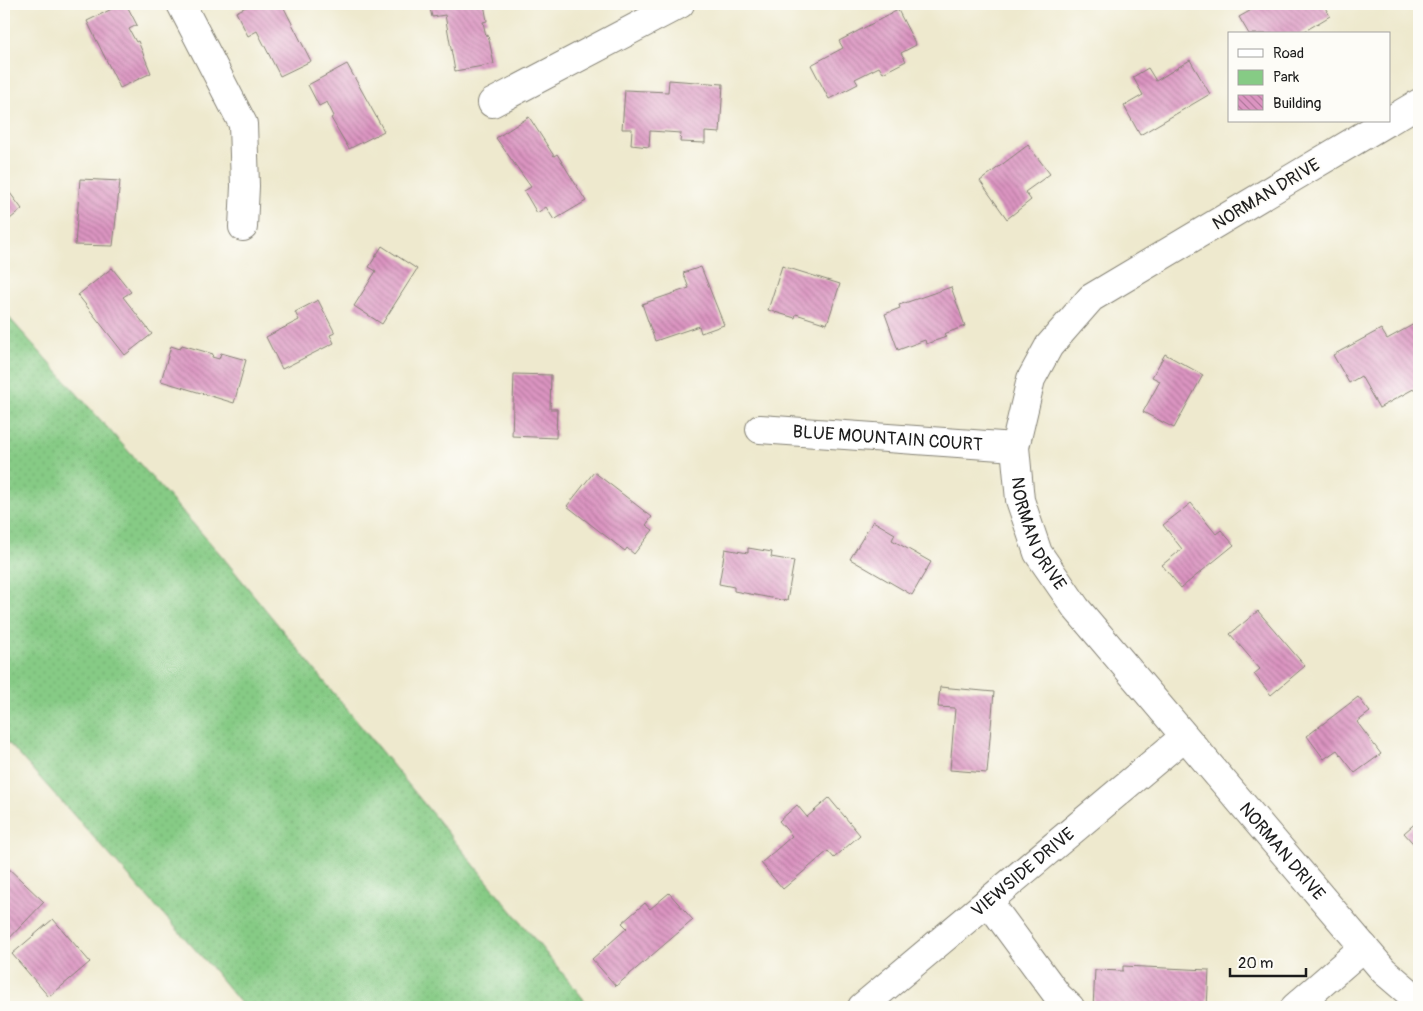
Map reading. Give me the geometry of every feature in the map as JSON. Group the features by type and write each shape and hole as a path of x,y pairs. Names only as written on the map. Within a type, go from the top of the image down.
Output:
{"street":[{"path":"181,4 242,124 245,186 243,227"},
{"path":"492,103 680,4"},
{"name":"NORMAN DRIVE","path":"1390,120 1419,103"},
{"name":"NORMAN DRIVE","path":"1387,122 1091,298 1050,346 1031,379 1015,447 1020,500 1038,553 1076,608 1384,971 1419,1001"},
{"name":"BLUE MOUNTAIN COURT","path":"760,429 1015,447"},
{"name":"VIEWSIDE DRIVE","path":"862,1007 1184,737"},
{"path":"988,901 1058,996 1070,1007"},
{"path":"1295,1007 1364,947"}],"green space":[{"path":"4,312 221,555 590,1007 244,1007 211,967 4,738"}],"building":[{"path":"122,4 126,4 137,25 129,29 136,42 138,41 151,73 120,88 87,21"},
{"path":"252,4 282,4 311,61 280,76 257,31 248,36 236,12"},
{"path":"429,4 484,4 487,21 483,22 486,36 488,35 494,64 455,71 445,15 432,17"},
{"path":"1262,4 1272,4 1274,7 1280,4 1323,4 1330,16 1303,32 1248,32 1239,17"},
{"path":"898,10 916,45 901,53 906,61 883,73 879,67 855,79 858,84 829,99 811,65 843,48 839,41"},
{"path":"1190,60 1210,94 1140,135 1124,106 1143,95 1133,77 1148,68 1156,81"},
{"path":"347,64 384,131 349,149 331,118 334,116 327,102 319,106 308,85"},
{"path":"669,80 723,84 720,133 705,132 705,143 680,142 681,133 650,131 649,147 631,145 632,129 622,129 625,90 668,92"},
{"path":"529,117 554,156 557,154 586,201 554,220 546,207 537,213 524,191 531,187 496,138"},
{"path":"1028,145 1050,174 1025,192 1031,200 1007,219 980,181"},
{"path":"80,179 120,181 113,246 75,245"},
{"path":"4,185 22,209 4,224"},
{"path":"382,246 417,269 382,324 354,306 376,271 369,267"},
{"path":"782,266 840,284 827,324 796,314 795,318 768,310"},
{"path":"701,267 724,325 701,333 699,326 655,341 642,304 689,288 683,273"},
{"path":"112,268 131,292 123,297 152,334 125,355 78,295"},
{"path":"951,287 965,326 944,334 946,337 926,344 925,340 898,350 885,314 900,308 899,305"},
{"path":"318,300 335,333 330,335 334,343 282,369 266,337 299,320 295,312"},
{"path":"1416,323 1419,330 1419,382 1416,384 1417,387 1379,408 1361,376 1349,383 1333,355 1381,329 1387,339"},
{"path":"182,345 213,354 212,357 219,359 221,353 246,360 234,403 161,381 171,346 180,349"},
{"path":"1165,354 1203,375 1174,428 1143,412 1160,381 1152,377"},
{"path":"514,374 551,375 550,409 557,409 556,438 512,436"},
{"path":"594,472 652,517 646,525 653,530 634,554 627,548 625,551 567,506"},
{"path":"1191,503 1216,534 1221,530 1234,545 1181,588 1162,565 1182,549 1163,525"},
{"path":"873,521 895,534 892,540 931,562 912,595 850,559"},
{"path":"748,548 772,552 771,557 794,561 787,601 734,591 734,587 719,584 725,549 748,553"},
{"path":"1258,611 1305,666 1271,695 1254,674 1260,669 1230,634"},
{"path":"940,687 994,692 987,773 950,770 955,708 938,707"},
{"path":"1358,697 1370,712 1357,722 1381,754 1355,773 1337,750 1324,759 1307,736"},
{"path":"829,798 860,835 834,858 828,851 783,889 761,863 792,836 779,821 797,805 807,817"},
{"path":"1419,820 1419,850 1404,833"},
{"path":"4,866 44,902 4,944"},
{"path":"669,893 693,920 616,986 592,959 627,928 622,923 645,903 650,909"},
{"path":"53,919 90,962 49,997 12,954"},
{"path":"1123,966 1209,970 1207,1007 1093,1007 1095,970 1123,971"}]}
